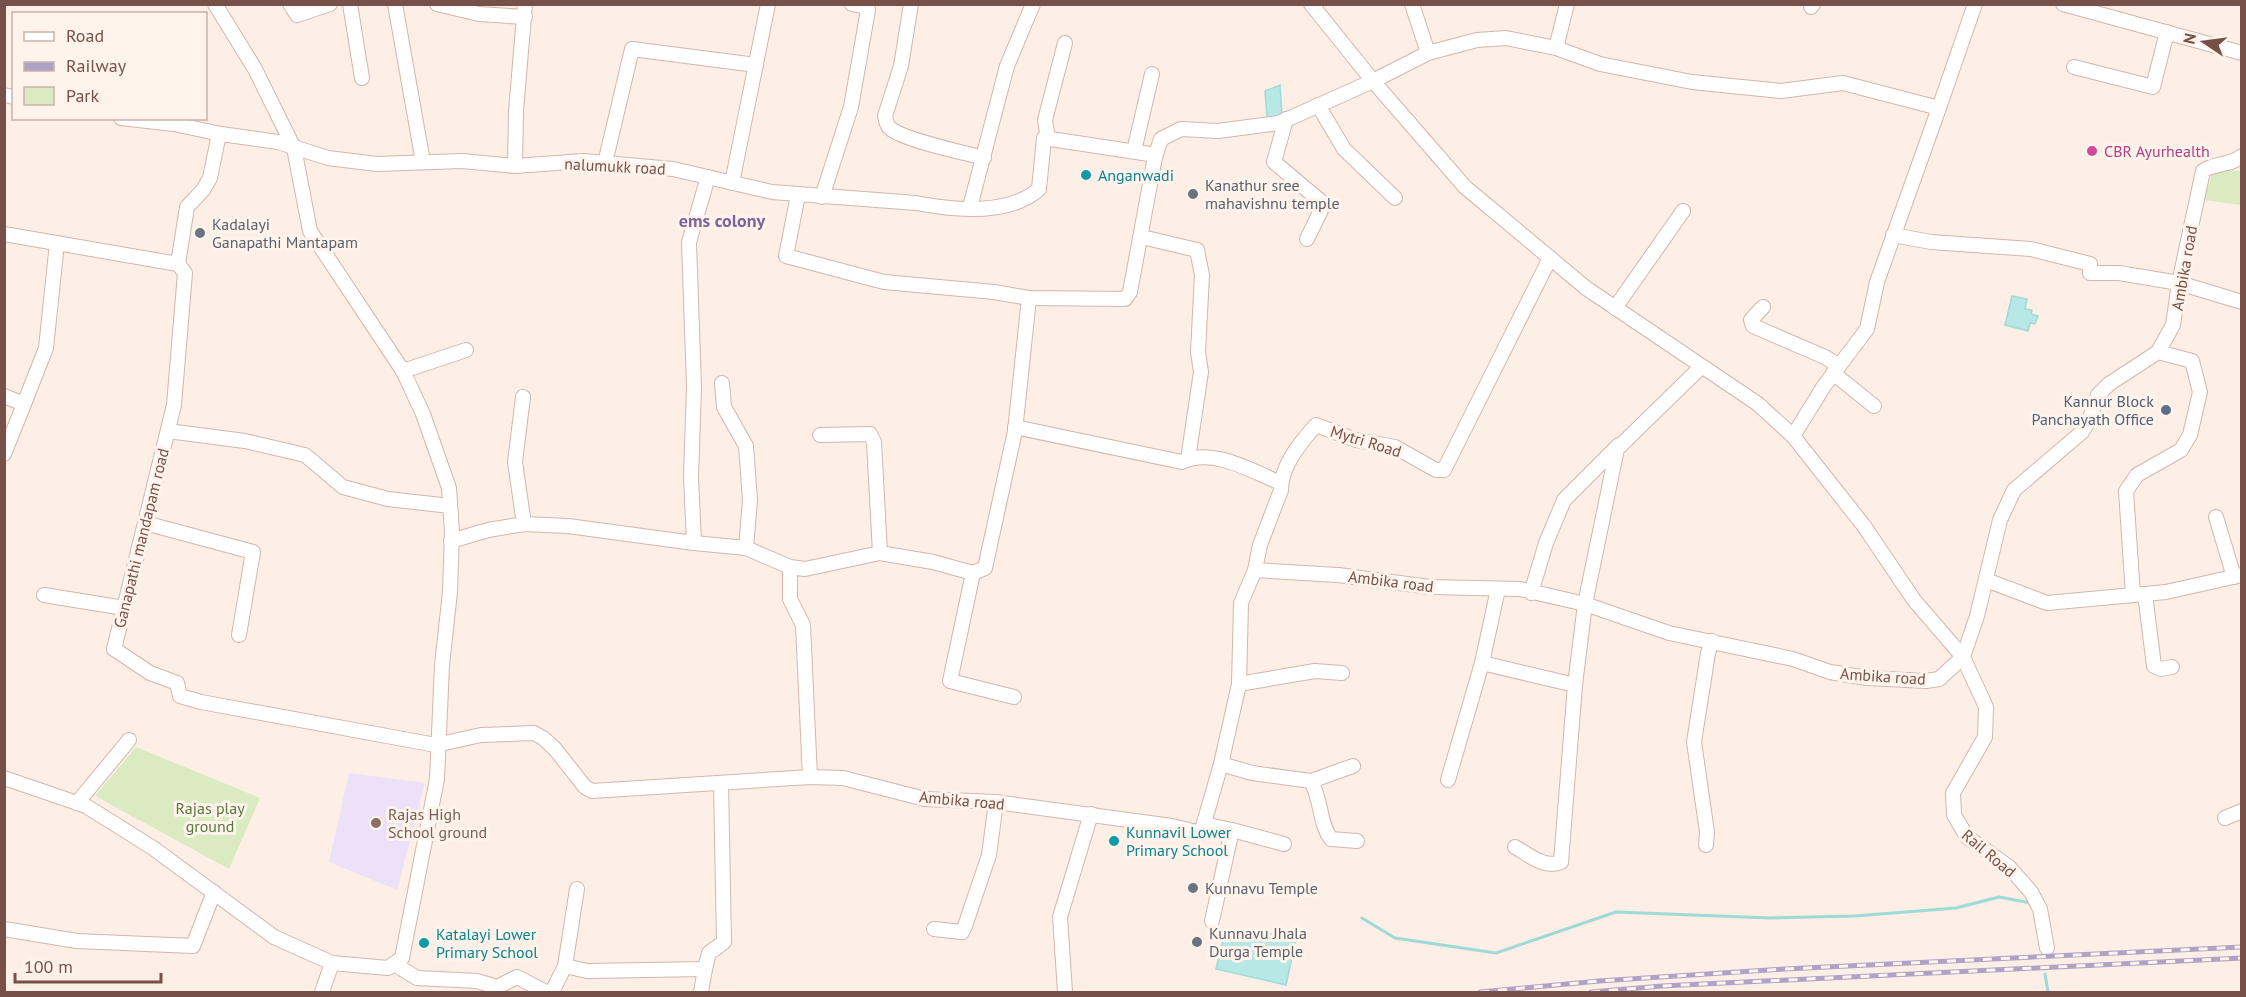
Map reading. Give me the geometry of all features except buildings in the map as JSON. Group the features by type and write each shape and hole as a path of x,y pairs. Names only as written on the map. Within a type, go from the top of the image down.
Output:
{"street":[{"path":"4,778 77,802 153,848 274,936 332,963 388,968 402,958 437,779 436,745 450,591 452,542 449,488 423,414 403,371 310,231 294,148 255,69 215,4"},
{"path":"290,4 297,15 330,4"},
{"path":"350,4 362,78"},
{"path":"395,4 423,162"},
{"path":"437,4 479,14 525,11 516,111 515,166"},
{"path":"732,183 768,4"},
{"path":"822,197 851,107 868,10 852,4"},
{"path":"910,4 906,38 885,116 886,123 891,129 906,135 984,158"},
{"path":"970,207 1007,66 1033,4"},
{"name":"Rail Road","path":"1311,4 1372,81 1465,187 1550,258 1615,308 1701,368 1758,404 1793,436 1864,526 1914,600 1963,657 1986,707 1985,737 1953,793 1954,815 1967,837 2009,867 2031,892 2040,909 2047,948"},
{"path":"1413,4 1428,53"},
{"path":"1556,48 1567,4"},
{"path":"1793,436 1836,370 1867,329 1877,282 1975,4"},
{"path":"2063,4 2241,53"},
{"path":"2074,67 2153,87 2167,32"},
{"path":"798,195 786,256 884,282 1029,298 1125,299 1131,292 1156,155 1161,139 1181,129 1218,131 1286,119 1428,53 1477,40 1506,38 1556,48 1600,64 1692,82 1780,91 1843,83 1939,108"},
{"name":"nalumukk road","path":"139,120 174,124 219,134 278,141 328,158 377,164 462,161 515,166 584,161 673,169 798,195 916,202 935,207 996,208 1028,199 1039,189 1044,138 1047,139 1045,120 1065,43"},
{"path":"605,163 632,49 756,65"},
{"path":"1134,151 1152,74"},
{"path":"1318,105 1344,149 1395,198"},
{"path":"1286,119 1274,162 1324,204 1307,239"},
{"path":"4,234 178,264 187,207 203,190 210,178 219,134"},
{"path":"1047,139 1156,155"},
{"name":"Ambika road","path":"1255,570 1338,575 1430,586 1520,589 1585,604 1669,633 1793,659 1830,672 1867,678 1926,681 1939,679 1963,657 1986,580 2000,520 2014,490 2082,432 2089,422 2098,395 2109,384 2158,352 2174,325 2179,283 2203,171 2212,165 2236,162 2241,156"},
{"path":"694,543 691,477 694,387 689,242 708,177"},
{"path":"1615,308 1683,211"},
{"path":"1893,235 1931,242 2031,249 2090,264 2090,273 2120,273 2179,283 2241,302"},
{"path":"1142,237 1197,250 1202,275 1198,352 1201,372 1188,459"},
{"path":"4,454 46,348 57,243"},
{"name":"Mytri Road","path":"1255,570 1260,545 1281,490 1281,483 1296,448 1316,425 1356,440 1395,447 1436,470 1444,471 1550,258"},
{"name":"Ganapathi mandapam road","path":"178,264 185,273 183,322 174,405 114,649 150,673 177,683 180,696 201,702 436,745"},
{"path":"452,542 488,530 524,524 568,526 746,548 790,567 805,569 880,553 933,562 973,573 985,568 1015,427 1029,298"},
{"path":"1763,307 1751,320 1753,326 1825,357 1874,406"},
{"path":"403,371 466,351"},
{"path":"2158,352 2192,361 2200,392 2190,435 2181,450 2137,476 2126,492 2139,595 2154,666 2161,669 2172,667"},
{"path":"1531,593 1546,543 1564,500 1701,368"},
{"path":"1515,847 1542,862 1554,865 1561,862 1575,685 1585,604 1617,449 1701,368"},
{"path":"722,383 724,407 746,446 750,500 746,548"},
{"path":"4,396 24,404"},
{"path":"523,397 515,462 524,524"},
{"path":"1015,427 1182,462 1195,456 1226,460 1281,483"},
{"path":"168,431 245,441 305,455 343,487 406,502 450,506"},
{"path":"820,435 870,434 874,442 880,553"},
{"path":"1986,580 2047,603 2139,595 2238,576 2216,517"},
{"path":"145,523 253,552 239,635"},
{"path":"790,567 790,599 803,625 810,777"},
{"path":"1255,570 1241,603 1239,684 1221,764 1204,824 1284,844"},
{"path":"973,573 950,681 1014,697"},
{"path":"1448,780 1482,663 1498,589"},
{"path":"44,595 124,608"},
{"path":"1706,845 1707,832 1694,742 1708,653 1712,641"},
{"path":"1482,663 1575,685"},
{"path":"1239,684 1315,671 1342,673"},
{"name":"Ambika road","path":"436,745 481,735 534,734 543,738 555,749 585,788 592,791 810,777 843,778 925,799 996,802 1091,814 1201,833 1204,824"},
{"path":"77,802 129,740"},
{"path":"1221,764 1252,773 1311,781 1353,766"},
{"path":"1311,781 1319,796 1326,832 1331,839 1357,841"},
{"path":"701,993 709,953 724,942 721,783"},
{"path":"934,929 956,933 962,932 965,926 989,855 996,802"},
{"path":"2225,818 2241,811"},
{"path":"1065,993 1060,917 1091,814"},
{"path":"1212,921 1232,830"},
{"path":"552,993 565,966 577,889"},
{"path":"4,929 68,940 132,945 194,946 214,892"},
{"path":"322,993 332,963"},
{"path":"394,964 417,978 477,981 497,987 518,977 546,993"},
{"path":"565,966 587,971 705,969"}],"shaded area":[{"name":"Rajas High School ground","path":"349,773 425,783 397,890 329,862"}],"green space":[{"path":"2221,170 2241,171 2241,205 2203,200 2212,174"},
{"name":"Rajas play ground","path":"136,747 260,798 229,869 95,796"}],"water":[{"path":"1280,85 1282,116 1267,117 1265,91"},
{"path":"2012,296 2027,299 2025,309 2032,310 2031,314 2038,316 2035,324 2030,323 2028,331 2005,325"},
{"path":"1258,931 1296,939 1286,985 1216,969 1225,933 1255,941"}],"waterway":[{"path":"1362,918 1395,938 1496,953 1616,912 1770,918 1855,916 1956,908 1999,897 2031,903"},
{"path":"2045,974 2048,992"}],"railway":[{"path":"1480,992 1599,981 1785,969 2242,947"},
{"path":"1591,992 1662,986 2242,958"}],"place":[{"name":"CBR Ayurhealth","path":"2092,151"},
{"name":"Anganwadi","path":"1086,175"},
{"name":"Kanathur sree mahavishnu temple","path":"1193,194"},
{"name":"Kadalayi Ganapathi Mantapam","path":"200,233"},
{"name":"Kannur Block Panchayath Office","path":"2166,410"},
{"name":"Rajas High School ground","path":"376,823"},
{"name":"Kunnavil Lower Primary School","path":"1114,841"},
{"name":"Kunnavu Temple","path":"1193,888"},
{"name":"Kunnavu Jhala Durga Temple","path":"1197,942"},
{"name":"Katalayi Lower Primary School","path":"424,943"}],"district":[{"name":"ems colony","path":"722,221"}]}
